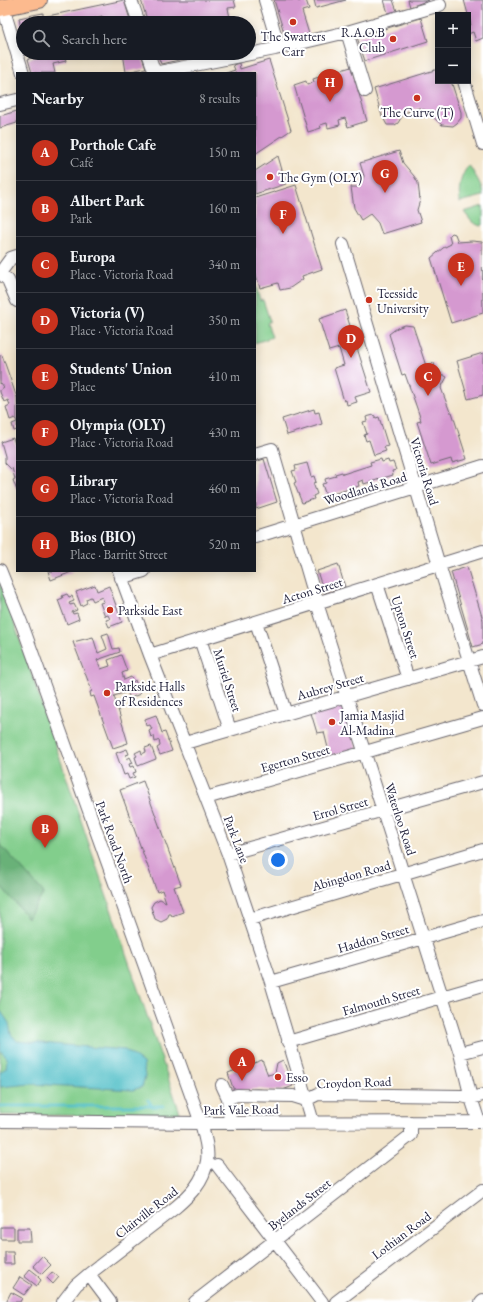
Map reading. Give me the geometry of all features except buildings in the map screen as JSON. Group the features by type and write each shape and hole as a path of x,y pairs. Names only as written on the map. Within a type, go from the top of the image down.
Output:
{"main road":[{"path":"1,8 39,0"}],"street":[{"path":"131,0 137,16"},
{"path":"265,0 279,48"},
{"path":"256,53 347,32 441,7"},
{"path":"1,8 16,52"},
{"path":"347,32 365,91"},
{"path":"19,60 23,72"},
{"path":"150,60 154,72"},
{"path":"159,72 219,60"},
{"path":"465,84 483,144"},
{"path":"0,104 16,100"},
{"name":"Victoria Road","path":"343,244 439,565 483,705"},
{"path":"16,256 12,258 0,273 8,280 16,299"},
{"name":"Waterloo Road","path":"256,454 272,449 317,603 460,1053 477,1097 481,1122"},
{"name":"Woodlands Road","path":"256,537 483,466"},
{"name":"Acton Street","path":"150,655 483,551"},
{"name":"Park Road North","path":"0,570 23,627 201,1123"},
{"path":"120,575 138,572"},
{"name":"Park Lane","path":"120,575 228,854 271,982 313,1122"},
{"name":"Upton Street","path":"377,584 408,679"},
{"path":"256,622 286,714"},
{"name":"Muriel Street","path":"200,639 230,730"},
{"name":"Aubrey Street","path":"185,743 483,657"},
{"name":"Egerton Street","path":"206,798 483,718"},
{"name":"Errol Street","path":"228,854 483,782"},
{"name":"Abingdon Road","path":"250,919 483,850"},
{"name":"Haddon Street","path":"271,982 483,921"},
{"name":"Falmouth Street","path":"288,1042 483,985"},
{"path":"460,1053 483,1047"},
{"path":"222,1085 228,1098 230,1123"},
{"name":"Croydon Road","path":"228,1098 237,1095 293,1096 306,1100 318,1094 477,1097"},
{"name":"Park Vale Road","path":"0,1121 201,1123 481,1122"},
{"name":"Byelands Street","path":"194,1302 411,1135 411,1122"},
{"name":"Clairville Road","path":"63,1302 76,1285 89,1274 176,1208 192,1194 200,1181 208,1160 201,1123"},
{"path":"217,1165 322,1302"},
{"name":"Lothian Road","path":"336,1302 483,1190"},
{"path":"89,1274 110,1302"}],"green space":[{"path":"469,165 480,184 483,196 460,202 460,182"},
{"path":"483,206 483,225 480,226 472,222 464,212"},
{"path":"256,287 260,301 263,300 270,321 267,323 272,337 256,343"},
{"path":"0,581 181,1116 0,1115"},
{"path":"0,844 44,893 28,918 0,885"}],"water":[{"path":"0,1010 9,1023 11,1034 17,1041 125,1050 143,1063 145,1076 142,1087 133,1090 31,1084 0,1087 0,1072 6,1068 7,1058 0,1050"}],"waterway":[{"path":"148,1100 152,1106"},
{"path":"0,1106 163,1106"}],"place":[{"name":"The Swatters Carr","path":"293,22"},
{"name":"R.A.O.B Club","path":"393,39"},
{"name":"The Curve (T)","path":"417,98"},
{"name":"Bios (BIO)","path":"330,102"},
{"name":"The Gym (OLY)","path":"270,177"},
{"name":"Library","path":"385,193"},
{"name":"Olympia (OLY)","path":"283,234"},
{"name":"Students' Union","path":"461,286"},
{"name":"Teesside University","path":"369,300"},
{"name":"Victoria (V)","path":"351,358"},
{"name":"Europa","path":"428,396"},
{"name":"Parkside East","path":"110,610"},
{"name":"Parkside Halls of Residences","path":"107,693"},
{"name":"Jamia Masjid Al-Madina","path":"332,722"},
{"name":"Albert Park","path":"45,848"},
{"name":"Esso","path":"278,1077"},
{"name":"Porthole Cafe","path":"242,1081"}]}
